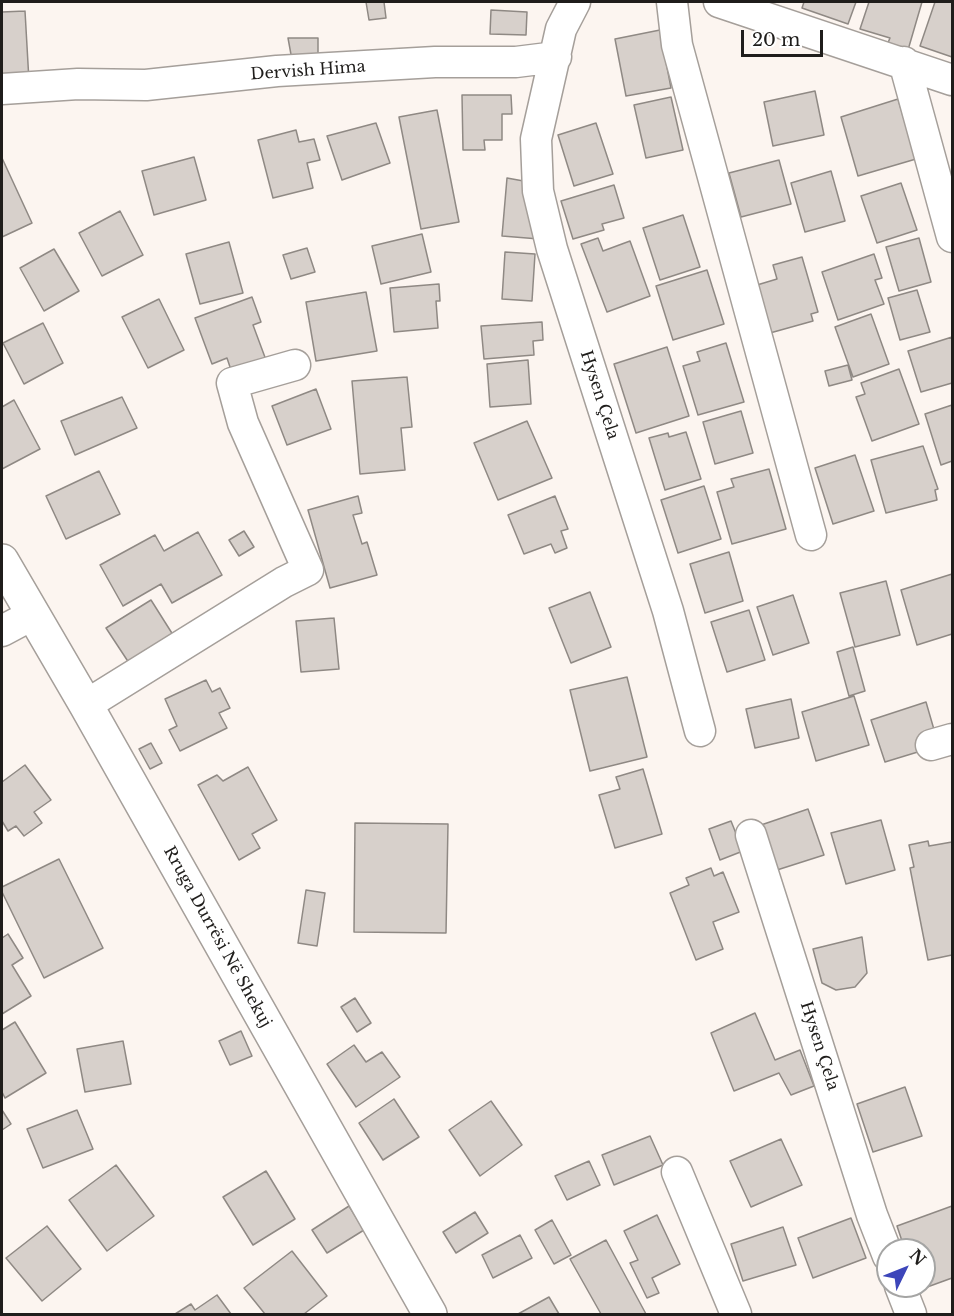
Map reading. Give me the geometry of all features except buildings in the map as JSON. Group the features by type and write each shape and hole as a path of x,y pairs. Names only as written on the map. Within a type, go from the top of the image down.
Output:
{"street":[{"path":"556,57 561,29 575,2"},
{"path":"672,2 677,45 811,535"},
{"path":"719,2 904,62 952,80"},
{"name":"Dervish Hima","path":"2,89 78,84 146,85 277,71 435,62 516,62 556,57"},
{"name":"Hysen Çela","path":"556,57 536,139 538,191 552,249 668,610 700,731"},
{"path":"904,62 952,237"},
{"path":"86,705 284,582 308,570 243,423 232,383 295,365"},
{"name":"Rruga Durrësi Në Shekuj","path":"2,561 86,705 430,1314"},
{"path":"2,631 32,615"},
{"name":"Hysen Çela","path":"751,835 881,1238"},
{"path":"677,1172 736,1314"},
{"path":"904,1298 910,1314"}]}
